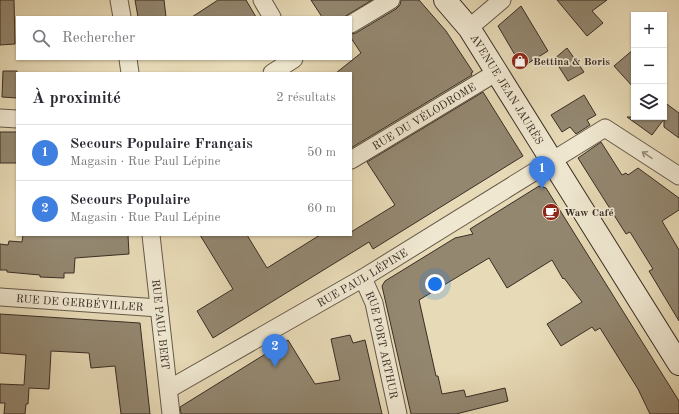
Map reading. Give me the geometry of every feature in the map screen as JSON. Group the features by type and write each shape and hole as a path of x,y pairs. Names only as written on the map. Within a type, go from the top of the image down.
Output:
{"main road":[{"name":"AVENUE JEAN JAURÈS","path":"445,0 469,28 679,364"}],"street":[{"path":"119,0 122,16"},
{"path":"262,0 271,16"},
{"path":"352,23 391,0"},
{"path":"469,28 502,0"},
{"path":"128,60 130,72"},
{"path":"274,72 292,60"},
{"name":"RUE DU VÉLODROME","path":"352,159 497,72"},
{"path":"0,118 16,119"},
{"name":"RUE PAUL LÉPINE","path":"169,389 363,278 606,128 679,176"},
{"name":"RUE PAUL BERT","path":"151,236 172,414"},
{"name":"RUE PORT ARTHUR","path":"363,278 374,303 398,414"},
{"name":"RUE DE GERBÉVILLER","path":"0,297 159,308"}],"building":[{"path":"0,0 14,0 15,44 0,45"},
{"path":"135,0 164,0 166,16 138,16"},
{"path":"218,0 246,0 255,16 194,16"},
{"path":"311,0 372,0 346,16 321,16"},
{"path":"401,0 419,0 446,31 473,72 471,73 472,75 352,147 352,72 337,72 361,53 352,40 352,34 356,33 396,9 400,5"},
{"path":"557,0 607,0 592,11 603,23 587,36"},
{"path":"521,6 548,51 522,67 498,26"},
{"path":"567,48 584,72 568,81 554,59"},
{"path":"631,52 631,85 614,66"},
{"path":"3,71 17,71 16,98 2,97"},
{"path":"483,92 523,156 373,249 369,242 213,338 197,311 233,289 201,236 248,236 267,268 318,236 352,236 352,231 395,205 367,162"},
{"path":"584,95 596,115 587,120 590,125 576,134 570,127 562,132 551,115"},
{"path":"667,104 679,113 679,138 664,127 664,120 667,120"},
{"path":"631,120 663,120 652,135"},
{"path":"0,132 16,132 16,163 0,163"},
{"path":"601,142 622,175 626,173 628,175 638,168 679,198 679,210 662,221 679,250 679,321 649,271 653,269 630,232 626,234 578,158"},
{"path":"539,186 546,188 679,401 679,414 650,414 638,389 600,328 595,331 592,327 561,346 547,324 582,302 564,278 563,279 552,260 507,288 489,258 419,300 436,376 438,376 442,394 464,390 466,397 505,388 508,401 456,414 411,414 382,286 385,281 455,238 473,234 470,229"},
{"path":"23,236 128,236 129,254 75,258 74,273 64,273 64,278 40,277 40,275 0,270 0,244 8,245 9,241 22,242"},
{"path":"0,314 140,323 150,414 121,414 115,366 91,368 89,353 51,351 49,389 29,388 28,404 26,404 25,414 4,414 5,403 0,403 0,384 24,385 26,355 0,353"},
{"path":"350,335 353,343 365,340 382,414 181,414 180,407 288,340 315,384 340,380 331,339"}],"place":[{"name":"Bettina & Boris","path":"520,61"},
{"name":"Secours Populaire Français","path":"542,189"},
{"name":"Waw Café","path":"551,212"},
{"name":"Secours Populaire","path":"275,367"}]}
